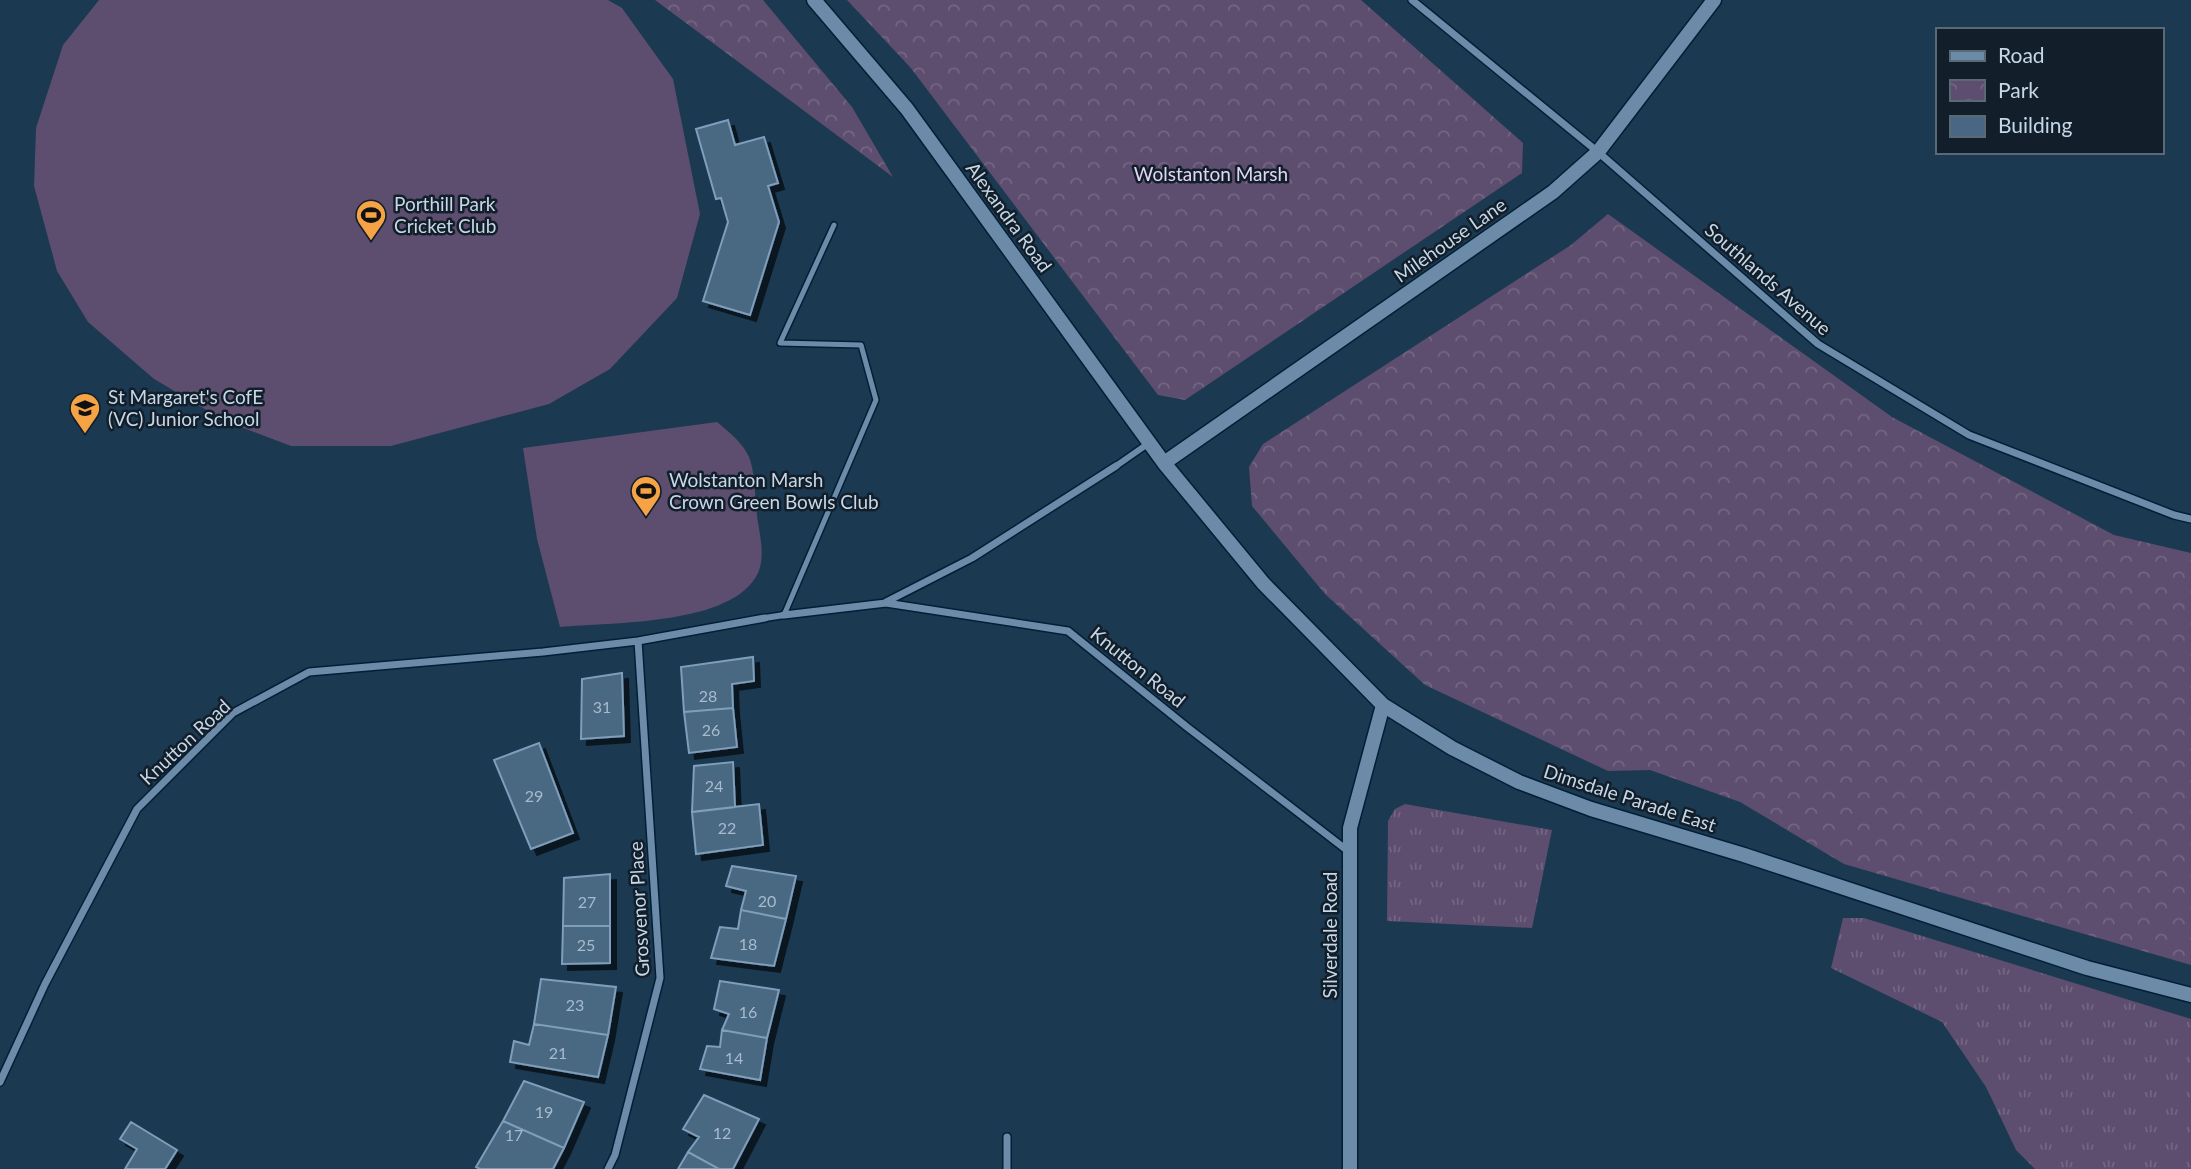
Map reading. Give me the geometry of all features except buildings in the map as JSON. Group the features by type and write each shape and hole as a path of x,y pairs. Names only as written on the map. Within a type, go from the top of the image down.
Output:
{"main road":[{"name":"Alexandra Road","path":"814,0 907,109 1164,463"},
{"name":"Milehouse Lane","path":"1164,463 1553,192 1598,152 1714,0"},
{"name":"Dimsdale Parade East","path":"1164,463 1263,583 1383,705 1452,748 1519,782 1591,809 1770,864 2087,968 2191,995"},
{"name":"Silverdale Road","path":"1350,1169 1349,828 1383,705"}],"street":[{"name":"Southlands Avenue","path":"1412,0 1598,152 1818,344 1969,435 2174,516 2191,519"},
{"path":"886,603 972,558 1149,443"},
{"name":"Knutton Road","path":"784,615 886,603 1068,631 1187,727 1350,852"},
{"path":"765,618 784,615"},
{"name":"Knutton Road","path":"0,1082 45,984 137,809 233,713 309,673 638,641 765,618"},
{"name":"Grosvenor Place","path":"608,1169 615,1155 660,978 638,641"},
{"path":"1007,1137 1007,1169"}],"lane":[{"path":"784,615 876,400 862,345 780,343 834,225"}],"green space":[{"name":"Porthill Park Cricket Club","path":"99,0 608,0 622,8 673,79 700,214 677,298 610,369 549,404 391,446 291,446 225,421 154,379 88,322 57,271 34,186 36,128 63,45"},
{"path":"655,0 763,0 852,107 893,177"},
{"name":"Wolstanton Marsh","path":"847,0 1361,0 1523,143 1522,173 1185,400 1158,395 910,67"},
{"path":"1608,214 1892,417 2114,535 2191,553 2191,965 1844,864 1740,802 1650,770 1608,771 1425,685 1325,594 1252,506 1249,467 1263,444 1571,245"},
{"name":"Wolstanton Marsh Crown Green Bowls Club","path":"717,422 739,442 751,463 762,559 758,573 744,590 724,603 698,612 638,622 560,627 537,539 523,448"},
{"path":"1405,804 1552,830 1532,928 1387,921 1388,821 1395,809"},
{"path":"1843,918 1864,918 2191,1019 2191,1169 2035,1169 2016,1150 1986,1087 1942,1022 1831,968"}],"place":[{"name":"Porthill Park Cricket Club","path":"371,242"},
{"name":"St Margaret's CofE (VC) Junior School","path":"85,435"},
{"name":"Wolstanton Marsh Crown Green Bowls Club","path":"646,518"}]}
